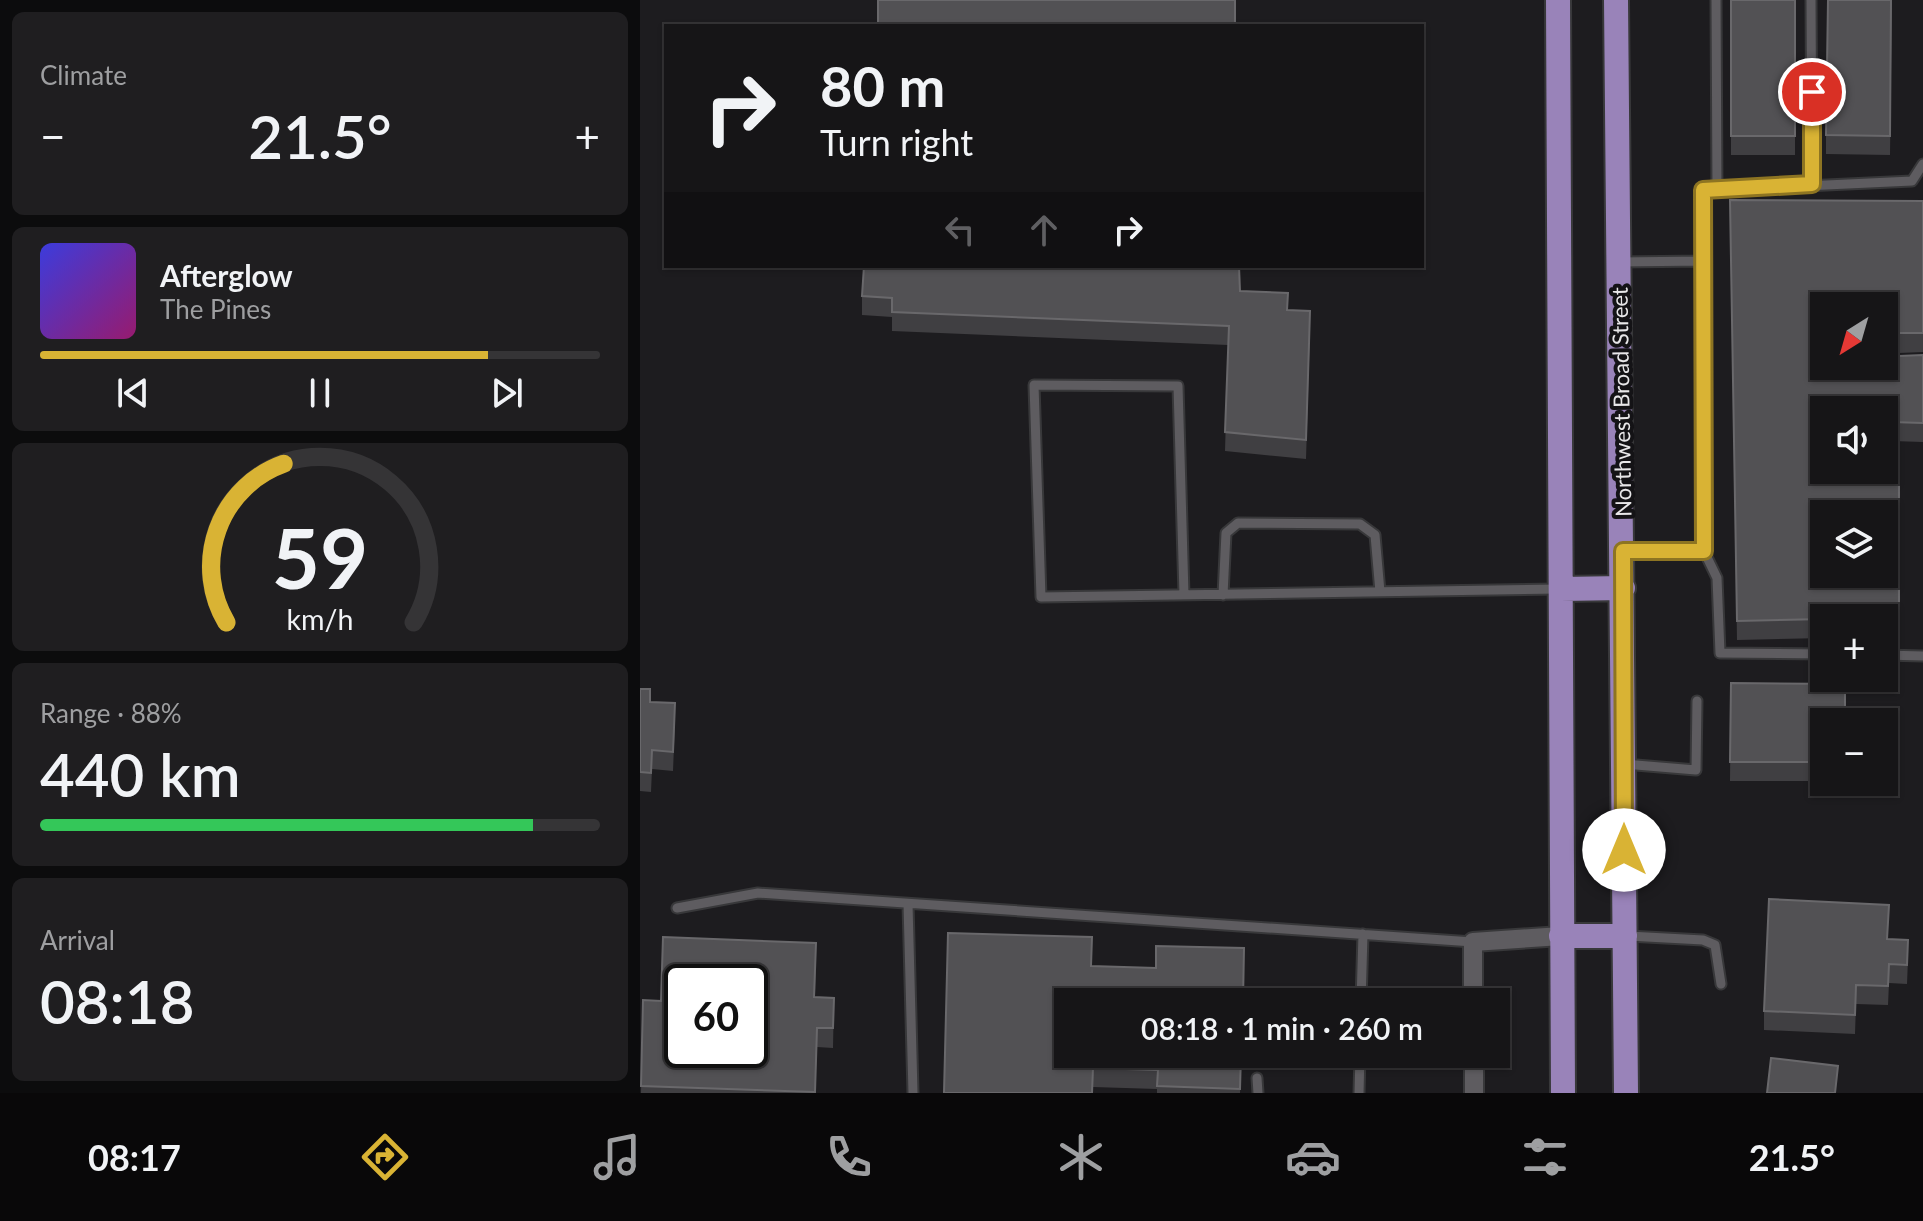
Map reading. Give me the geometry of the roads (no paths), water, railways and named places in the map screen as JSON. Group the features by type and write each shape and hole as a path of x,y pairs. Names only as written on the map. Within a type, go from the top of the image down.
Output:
{"main road":[{"path":"1558,0 1563,1093"},
{"name":"Northwest Broad Street","path":"1616,0 1626,1093"},
{"path":"1561,589 1623,588"},
{"path":"1561,936 1625,936"}],"street":[{"path":"1473,988 1473,942 1561,936"},
{"path":"1474,1068 1474,1093"}],"lane":[{"path":"1716,0 1717,190"},
{"path":"1811,0 1812,184"},
{"path":"1912,181 1923,164"},
{"path":"1810,654 1720,653 1717,578 1704,551 1703,190 1912,181 1923,188"},
{"path":"1619,262 1703,261"},
{"path":"1184,595 1178,386 1034,385 1041,597 1223,595 1561,589"},
{"path":"1223,595 1226,533 1238,523 1360,524 1375,535 1380,592"},
{"path":"1623,551 1704,551"},
{"path":"1898,655 1923,656"},
{"path":"1624,764 1696,770 1697,701"},
{"path":"677,908 758,893 1473,942"},
{"path":"908,904 913,1093"},
{"path":"1361,988 1363,934"},
{"path":"1625,936 1703,940 1715,945 1721,984"},
{"path":"1359,1093 1360,1068"},
{"path":"1257,1078 1258,1093"}]}
